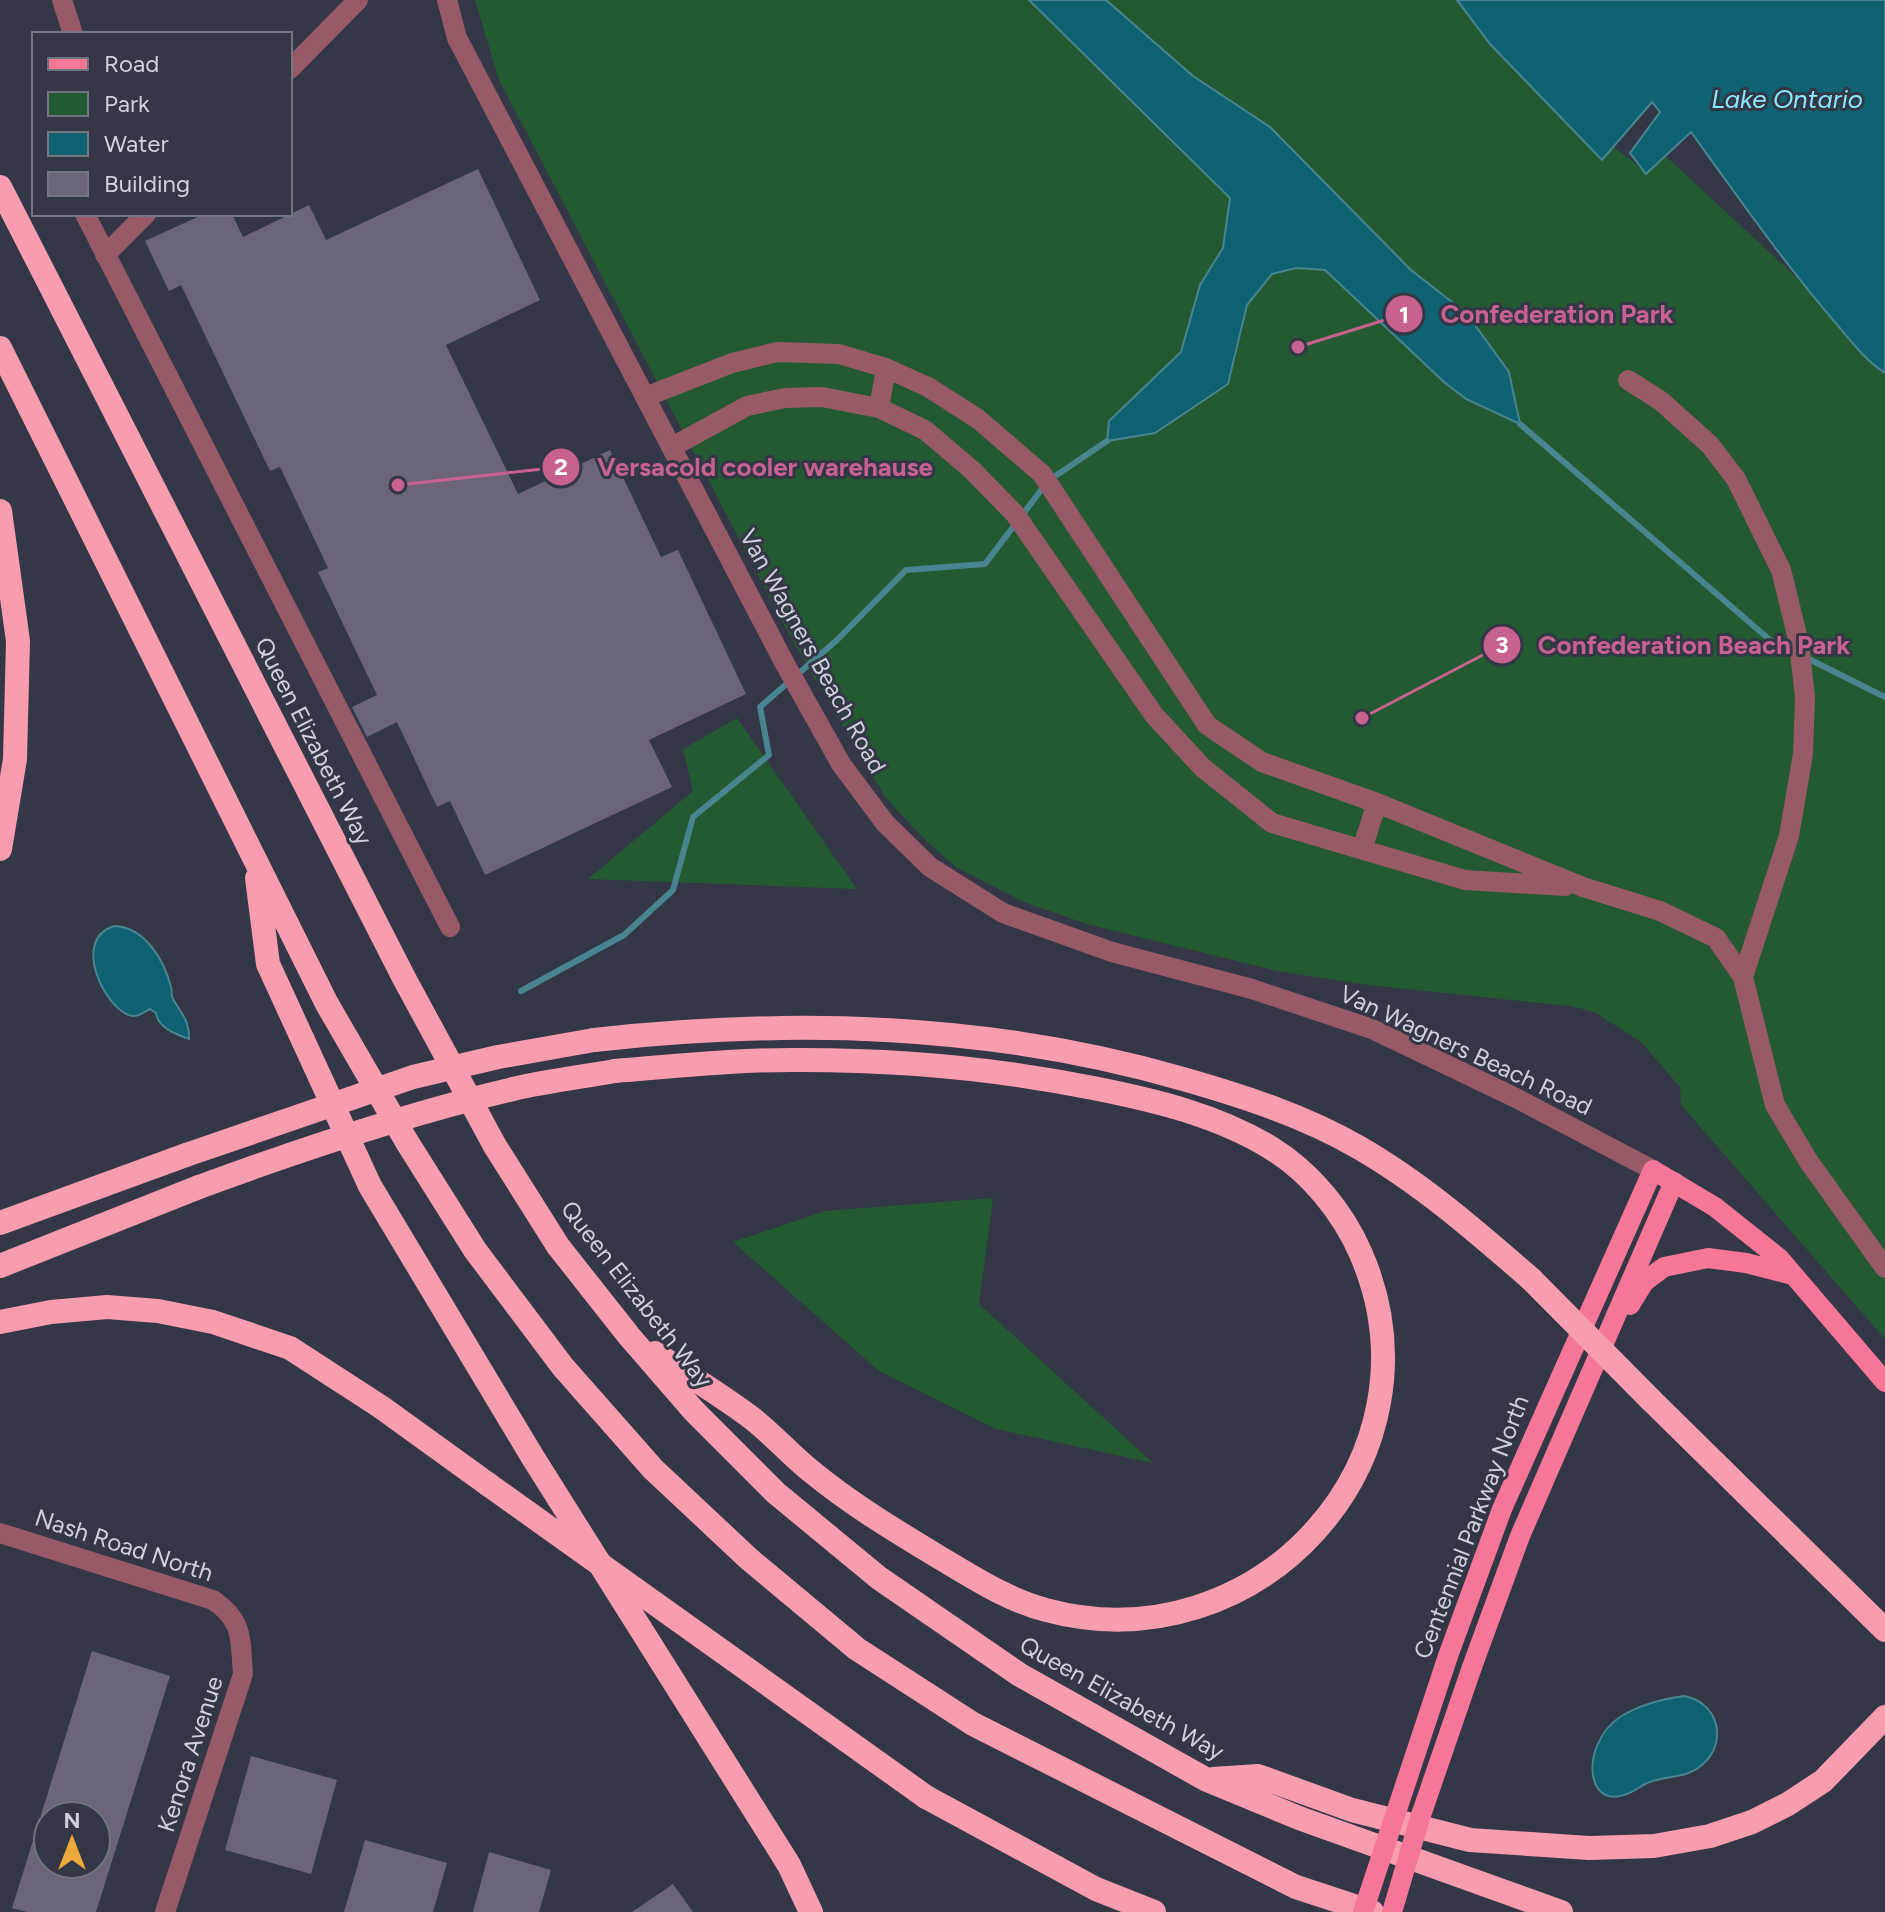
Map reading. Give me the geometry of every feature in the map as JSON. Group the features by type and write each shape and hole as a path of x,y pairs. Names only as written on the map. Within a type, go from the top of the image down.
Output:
{"highway":[{"name":"Queen Elizabeth Way","path":"0,187 404,978 495,1146 558,1246 629,1336 694,1411 776,1493 879,1578 1020,1675 1207,1780 1299,1818 1561,1912"},
{"path":"0,348 327,1004 407,1142 475,1250 563,1367 653,1469 749,1559 857,1649 973,1724 1296,1887 1372,1912"},
{"path":"0,511 18,641 15,759 0,849"},
{"path":"254,860 268,964 370,1186 532,1456 789,1865 811,1912"},
{"path":"0,1223 413,1077 498,1057 594,1040 677,1031 840,1026 921,1031 1037,1045 1135,1065 1216,1088 1289,1114 1356,1146 1398,1172 1467,1223 1531,1279 1882,1627"},
{"path":"0,1266 314,1144 517,1088 615,1071 713,1063 800,1060 911,1063 1028,1075 1131,1095 1201,1115 1240,1130 1275,1150 1330,1201 1354,1238 1369,1272 1379,1309 1383,1359 1378,1406 1365,1448 1353,1478 1320,1527 1283,1564 1249,1586 1173,1615 1130,1620 1044,1610 990,1587 875,1519 810,1471 752,1418 629,1336"},
{"path":"0,1322 51,1312 107,1307 158,1311 213,1322 290,1348 381,1407 926,1797 1096,1889 1154,1912"},
{"path":"1207,1780 1258,1776 1352,1810 1470,1840 1589,1848 1654,1846 1710,1836 1752,1822 1788,1804 1823,1781 1885,1717"}],"main road":[{"path":"1653,1170 1715,1207 1779,1258 1885,1382"},
{"name":"Centennial Parkway North","path":"1363,1912 1448,1656 1508,1496 1653,1170"},
{"name":"Centennial Parkway North","path":"1392,1912 1420,1818 1520,1536 1674,1182"},
{"path":"1611,1326 1625,1312 1644,1282 1664,1267 1708,1258 1746,1263 1794,1276"}],"street":[{"path":"62,0 72,32"},
{"path":"292,67 358,0"},
{"name":"Van Wagners Beach Road","path":"447,0 457,38 777,650 841,764 885,823 930,867 1003,913 1112,952 1252,989 1372,1029 1516,1098 1653,1170"},
{"path":"86,216 450,927"},
{"path":"105,255 144,216"},
{"path":"645,397 732,363 777,352 839,354 886,368 928,387 978,419 1042,474 1207,725 1262,762 1377,803 1583,887 1660,911 1716,938 1743,977 1775,1105 1809,1162 1885,1268"},
{"path":"879,408 886,368"},
{"path":"1628,380 1661,401 1710,445 1736,479 1781,570 1799,643 1805,698 1803,754 1789,836 1743,977"},
{"path":"672,447 747,406 785,398 822,397 879,408 925,430 972,470 1015,514 1154,715 1203,768 1272,823 1465,880 1583,887"},
{"path":"1362,849 1377,803"},
{"name":"Nash Road North","path":"0,1533 213,1600 230,1612"},
{"name":"Kenora Avenue","path":"165,1912 243,1674 240,1633 230,1612"}],"green space":[{"path":"475,0 1468,0 1599,135 1642,169 1659,150 1885,359 1885,1339 1681,1105 1680,1087 1642,1043 1595,1012 1570,1006 1368,985 1277,971 1087,924 1024,902 956,867 922,837 885,797 792,640 499,80"},
{"path":"737,718 857,889 588,879 693,791 683,749"},
{"path":"993,1198 979,1304 1153,1463 996,1429 879,1371 733,1242 825,1211"}],"water":[{"path":"1029,0 1106,0 1193,76 1270,127 1411,270 1466,313 1509,372 1520,424 1466,399 1444,382 1325,270 1296,268 1272,274 1247,305 1228,384 1155,433 1107,441 1109,421 1181,352 1200,285 1223,248 1230,198"},
{"name":"Lake Ontario","path":"1457,0 1885,0 1885,373 1864,355 1814,297 1691,132 1646,174 1630,153 1660,112 1652,102 1602,160 1490,44"},
{"path":"114,926 135,932 158,956 168,977 173,999 186,1022 189,1039 173,1033 150,1009 135,1016 122,1011 103,989 94,959 95,945 101,934"},
{"path":"1684,1696 1705,1706 1716,1724 1715,1745 1702,1765 1687,1773 1647,1783 1622,1796 1608,1796 1598,1789 1593,1777 1593,1762 1597,1745 1606,1730 1635,1709"}],"building":[{"path":"478,169 540,300 446,345 518,494 610,450 661,557 678,550 746,694 649,740 672,787 485,875 450,801 437,807 397,722 367,737 352,707 377,695 318,572 328,568 280,467 270,471 181,285 169,291 145,241 200,216 233,216 243,237 292,216 309,205 326,240"},
{"path":"92,1651 170,1676 112,1861 112,1800 46,1800"},
{"path":"251,1756 337,1780 311,1874 225,1850"},
{"path":"365,1840 447,1863 433,1912 344,1912"},
{"path":"32,1844 32,1880 106,1880 96,1912 27,1912 12,1908"},
{"path":"489,1852 551,1870 539,1912 473,1912"},
{"path":"673,1884 693,1912 632,1912"}],"waterway":[{"path":"1520,424 1770,640 1797,653"},
{"path":"521,991 624,935 673,890 693,817 769,755 760,707 837,640 906,570 985,564 1048,481 1107,441"},
{"path":"1807,658 1885,697"}],"place":[{"name":"Confederation Park","path":"1298,347"},
{"name":"Versacold cooler warehause","path":"398,485"},
{"name":"Confederation Beach Park","path":"1362,718"}]}
